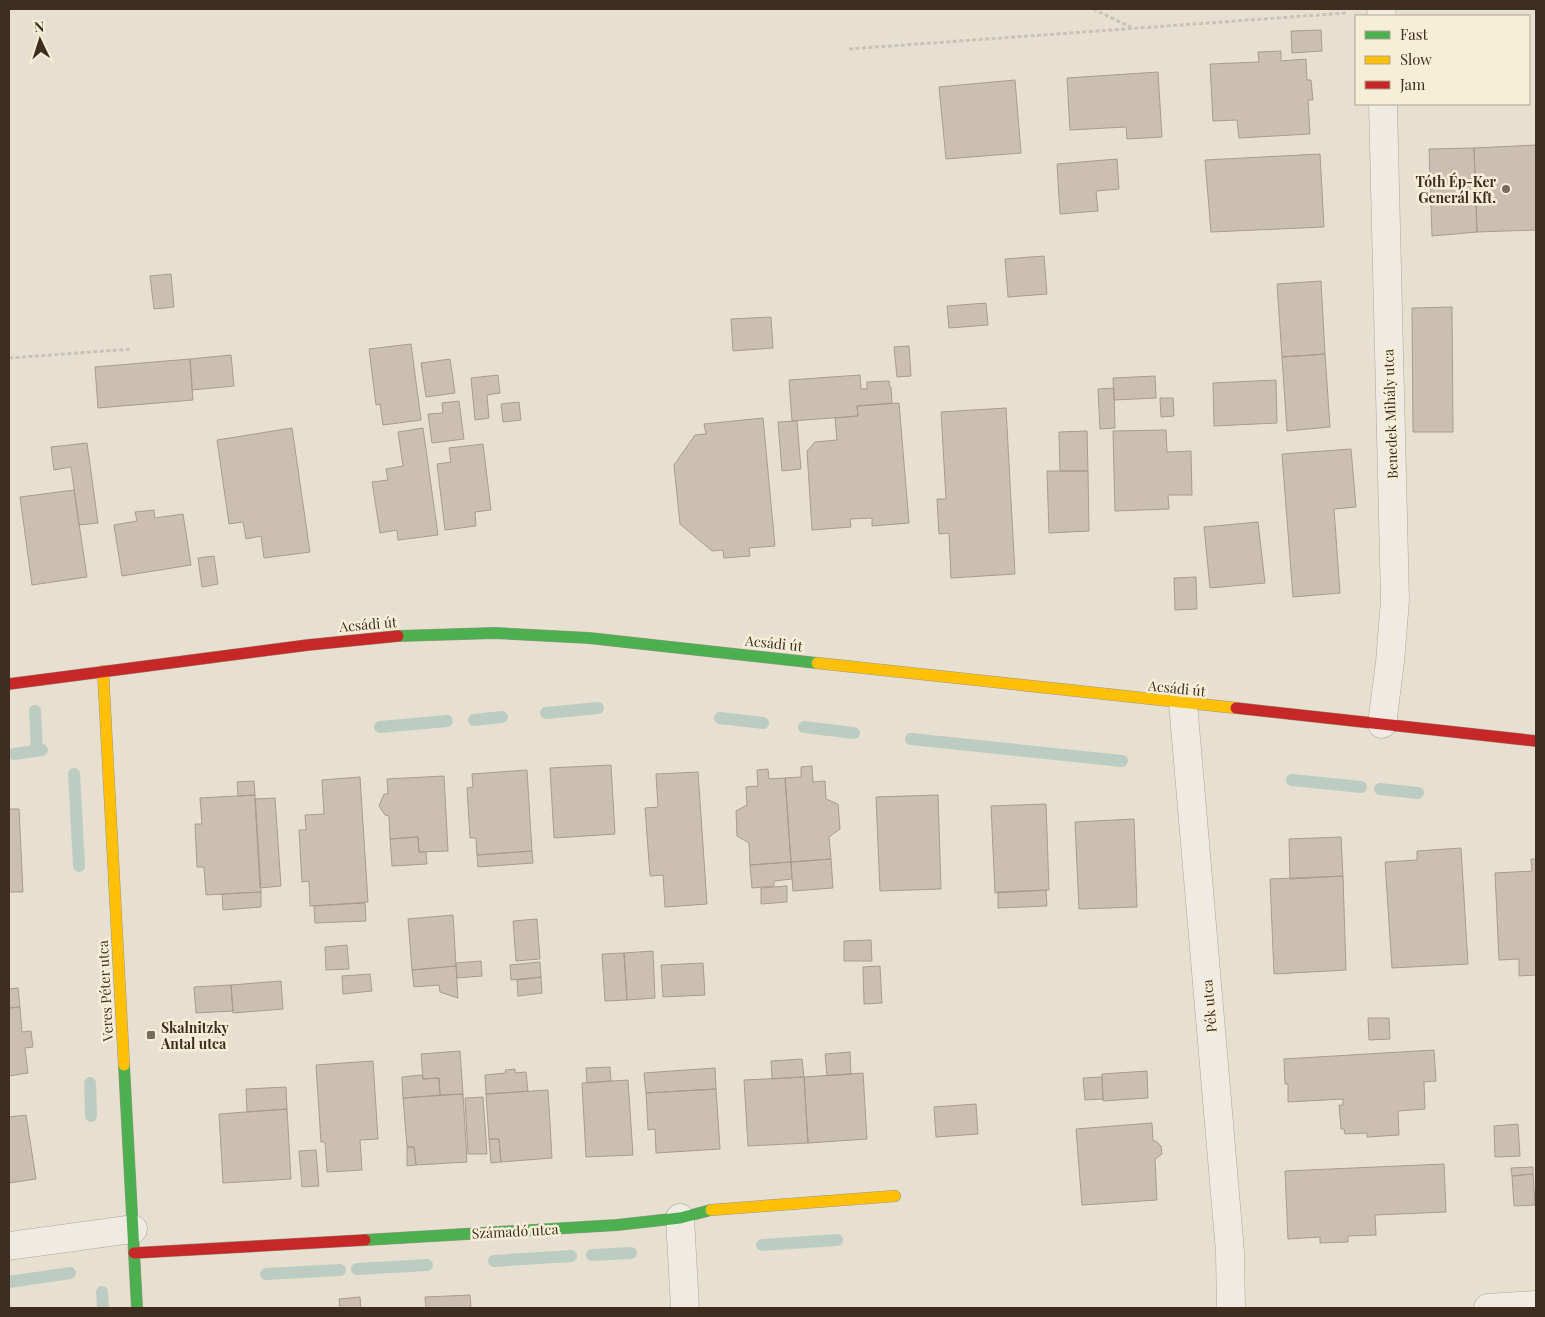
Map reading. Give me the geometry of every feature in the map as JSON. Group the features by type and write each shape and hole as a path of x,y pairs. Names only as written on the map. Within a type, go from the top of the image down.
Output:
{"main road":[{"name":"Acsádi út","path":"9,684 326,643 400,636 495,633 589,638 1536,741"},
{"name":"Veres Péter utca","path":"103,671 137,1308"},
{"name":"Számadó utca","path":"133,1241 617,1225 680,1218 727,1208 895,1196"}],"street":[{"name":"Benedek Mihály utca","path":"1382,724 1395,600 1383,105"},
{"name":"Pék utca","path":"1183,704 1230,1252 1231,1308"},
{"path":"680,1218 685,1308"},
{"path":"9,1246 133,1241"},
{"path":"1488,1308 1536,1305"}],"path":[{"path":"1093,9 1131,27"},
{"path":"849,49 1131,27 1382,12"},
{"path":"9,358 132,349"}],"building":[{"path":"1321,30 1322,51 1292,53 1291,31"},
{"path":"1281,51 1281,61 1306,59 1307,80 1311,80 1313,100 1308,100 1310,134 1239,138 1237,120 1213,121 1210,64 1259,62 1258,52"},
{"path":"1158,72 1162,137 1127,139 1126,127 1070,130 1067,78"},
{"path":"1015,80 1021,153 946,159 939,87"},
{"name":"Tóth Ép-Ker Generál Kft.","path":"1536,145 1536,230 1477,232 1474,148"},
{"path":"1474,148 1477,232 1432,236 1429,149"},
{"path":"1320,154 1324,227 1211,232 1205,160"},
{"path":"1117,159 1119,189 1096,191 1098,211 1060,214 1057,164"},
{"path":"1044,256 1047,294 1008,297 1005,259"},
{"path":"171,274 174,307 154,309 150,276"},
{"path":"1321,281 1325,354 1282,357 1277,284"},
{"path":"986,303 988,325 949,328 947,306"},
{"path":"1452,307 1453,432 1413,432 1412,308"},
{"path":"771,317 773,348 733,351 731,319"},
{"path":"411,344 421,420 383,425 380,404 376,405 369,349"},
{"path":"909,346 911,376 897,377 894,347"},
{"path":"1325,354 1330,427 1287,431 1282,357"},
{"path":"231,355 234,386 192,390 190,359"},
{"path":"190,359 193,400 98,408 95,367"},
{"path":"450,359 455,393 426,397 421,363"},
{"path":"498,375 500,393 487,395 489,418 475,420 471,378"},
{"path":"860,375 861,389 867,389 867,382 889,381 892,403 857,406 858,416 792,421 789,380"},
{"path":"1155,376 1156,398 1114,400 1113,378"},
{"path":"1276,380 1277,423 1214,426 1213,383"},
{"path":"1114,388 1115,428 1100,429 1098,389"},
{"path":"1160,398 1173,398 1174,416 1161,417"},
{"path":"459,401 464,439 432,443 428,414 443,413 442,403"},
{"path":"519,402 521,420 503,422 501,404"},
{"path":"899,403 909,523 872,526 872,518 850,519 851,527 812,530 807,451 815,442 837,440 835,418 858,416 857,406"},
{"path":"1006,408 1015,574 951,578 949,533 939,534 937,499 946,499 941,412"},
{"path":"763,418 775,546 749,548 750,556 724,558 723,550 712,551 680,524 674,465 695,435 706,434 704,424"},
{"path":"797,421 801,469 782,471 778,422"},
{"path":"292,428 310,552 264,558 261,536 246,539 243,522 229,524 217,440"},
{"path":"423,428 438,535 398,540 397,530 380,533 372,482 388,480 386,469 403,466 398,432"},
{"path":"1166,430 1167,452 1191,451 1192,495 1168,495 1169,509 1115,511 1113,431"},
{"path":"1087,431 1088,471 1060,471 1059,432"},
{"path":"87,443 98,523 79,525 71,467 54,470 51,447"},
{"path":"483,444 491,510 475,512 476,526 445,530 437,464 451,462 449,448"},
{"path":"1351,449 1356,507 1334,509 1340,593 1293,597 1282,454"},
{"path":"1047,471 1088,471 1089,531 1049,533"},
{"path":"74,490 87,577 32,585 20,497"},
{"path":"154,510 155,518 183,514 191,565 122,576 114,525 137,521 135,512"},
{"path":"1258,522 1265,583 1210,588 1204,527"},
{"path":"214,556 218,584 202,587 198,558"},
{"path":"1196,577 1197,609 1175,610 1174,578"},
{"path":"611,765 615,834 554,838 550,768"},
{"path":"812,766 813,782 825,781 826,799 838,804 840,829 829,837 831,859 791,862 785,778 801,777 801,767"},
{"path":"768,769 769,779 785,778 791,862 750,865 749,843 737,836 736,811 747,805 746,787 758,786 757,770"},
{"path":"527,770 532,851 477,855 476,838 470,838 467,788 473,787 472,774"},
{"path":"698,772 707,904 665,907 663,875 650,876 645,808 658,807 656,774"},
{"path":"444,776 448,851 419,852 418,837 390,839 389,816 385,815 379,806 384,794 388,794 387,779"},
{"path":"360,777 368,902 310,906 309,881 302,882 299,830 306,830 305,815 324,814 322,780"},
{"path":"254,781 255,795 238,796 237,782"},
{"path":"255,795 261,892 206,895 204,867 197,867 195,824 202,824 200,798"},
{"path":"938,795 941,889 880,891 876,797"},
{"path":"275,798 281,886 260,888 255,799"},
{"path":"1046,804 1049,890 995,893 991,806"},
{"path":"9,809 19,809 23,892 9,892"},
{"path":"1134,819 1137,907 1079,909 1075,822"},
{"path":"418,837 419,852 426,852 427,864 392,866 390,839"},
{"path":"1341,837 1343,876 1290,879 1289,839"},
{"path":"1461,848 1468,964 1392,968 1385,862 1417,860 1417,851"},
{"path":"532,851 533,863 478,867 477,855"},
{"path":"831,859 833,888 793,891 791,862"},
{"path":"1531,859 1536,859 1536,975 1519,976 1519,959 1499,960 1495,873 1532,871"},
{"path":"791,862 792,879 774,881 774,886 752,888 750,865"},
{"path":"1343,876 1346,970 1274,974 1270,879"},
{"path":"787,886 787,902 761,904 761,888"},
{"path":"1046,890 1047,906 998,908 998,892"},
{"path":"261,892 261,907 223,910 222,894"},
{"path":"365,903 366,921 315,923 314,906"},
{"path":"453,915 456,966 412,970 408,919"},
{"path":"537,919 540,959 516,961 513,921"},
{"path":"871,940 872,961 844,961 844,941"},
{"path":"347,945 349,969 326,970 325,947"},
{"path":"653,951 655,998 627,1000 624,953"},
{"path":"624,953 627,1000 605,1001 602,954"},
{"path":"481,961 482,976 457,978 456,963"},
{"path":"540,962 541,977 511,980 510,965"},
{"path":"703,963 705,995 663,997 661,965"},
{"path":"456,966 458,998 440,992 439,985 414,987 412,970"},
{"path":"880,966 882,1003 864,1004 863,967"},
{"path":"370,974 372,991 343,994 342,976"},
{"path":"541,977 542,993 518,996 517,980"},
{"path":"281,981 283,1009 233,1013 231,985"},
{"path":"231,985 233,1011 196,1013 194,987"},
{"path":"18,988 20,1007 9,1008 9,989"},
{"path":"20,1007 22,1032 31,1031 33,1047 25,1048 28,1073 9,1076 9,1008"},
{"path":"1368,1018 1389,1018 1390,1039 1369,1040"},
{"path":"1434,1050 1436,1081 1424,1082 1425,1109 1398,1111 1399,1135 1367,1137 1367,1133 1345,1134 1344,1129 1341,1129 1339,1105 1343,1105 1343,1099 1288,1102 1288,1084 1285,1084 1284,1059"},
{"path":"460,1051 463,1094 440,1095 439,1078 423,1079 421,1054"},
{"path":"850,1052 851,1074 827,1076 825,1054"},
{"path":"802,1059 804,1077 772,1079 771,1061"},
{"path":"373,1061 378,1139 360,1140 362,1170 327,1172 325,1142 321,1142 316,1065"},
{"path":"610,1067 611,1081 587,1083 586,1068"},
{"path":"715,1068 716,1089 646,1093 644,1073"},
{"path":"515,1069 515,1073 526,1072 528,1091 486,1094 485,1075 506,1073 505,1070"},
{"path":"1147,1071 1148,1098 1103,1101 1102,1074"},
{"path":"863,1073 867,1139 808,1143 804,1077"},
{"path":"422,1075 423,1079 439,1078 440,1095 403,1098 402,1077"},
{"path":"804,1077 808,1143 748,1146 744,1080"},
{"path":"1102,1077 1103,1099 1085,1100 1083,1078"},
{"path":"628,1080 633,1155 586,1157 582,1083"},
{"path":"286,1087 287,1109 247,1112 246,1089"},
{"path":"716,1089 720,1149 656,1153 655,1129 648,1130 646,1093"},
{"path":"548,1090 552,1158 501,1162 499,1139 489,1139 486,1094"},
{"path":"463,1094 467,1162 416,1165 414,1147 407,1147 403,1098"},
{"path":"483,1097 487,1154 468,1154 465,1098"},
{"path":"976,1104 978,1134 936,1137 934,1107"},
{"path":"287,1109 291,1179 223,1183 219,1114"},
{"path":"26,1115 36,1179 9,1183 9,1117"},
{"path":"1152,1123 1153,1141 1156,1141 1161,1146 1162,1154 1155,1159 1157,1200 1082,1205 1076,1129"},
{"path":"1518,1124 1520,1156 1495,1157 1494,1126"},
{"path":"489,1139 499,1139 501,1162 491,1163"},
{"path":"407,1147 414,1147 416,1165 407,1166"},
{"path":"316,1150 319,1186 302,1187 299,1151"},
{"path":"1444,1164 1446,1212 1375,1215 1376,1235 1348,1236 1348,1242 1320,1243 1320,1237 1288,1239 1285,1171"},
{"path":"1533,1167 1533,1174 1512,1176 1511,1168"},
{"path":"1533,1174 1535,1205 1514,1206 1512,1176"},
{"path":"470,1295 471,1308 426,1308 425,1297"},
{"path":"360,1297 361,1308 340,1308 339,1299"}],"waterway":[{"path":"546,713 598,708"},
{"path":"35,711 37,751"},
{"path":"474,720 502,717"},
{"path":"720,718 763,723"},
{"path":"380,727 447,721"},
{"path":"804,727 854,733"},
{"path":"911,739 1122,761"},
{"path":"14,754 42,750"},
{"path":"74,774 79,866"},
{"path":"1292,780 1361,787"},
{"path":"1380,789 1418,793"},
{"path":"90,1083 91,1116"},
{"path":"762,1245 837,1240"},
{"path":"592,1255 631,1253"},
{"path":"494,1261 571,1256"},
{"path":"357,1269 427,1265"},
{"path":"266,1274 340,1270"},
{"path":"9,1282 70,1273"},
{"path":"102,1292 103,1308"}],"traffic: fast":[{"path":"398,636 495,633 589,638 817,663"},
{"path":"124,1065 137,1308"},
{"path":"365,1240 617,1225 680,1218 711,1210"}],"traffic: slow":[{"path":"817,663 1236,708"},
{"path":"103,671 124,1065"},
{"path":"711,1210 895,1196"}],"traffic: jam":[{"path":"9,684 308,645 398,636"},
{"path":"1236,708 1536,741"},
{"path":"134,1253 365,1240"}],"place":[{"name":"Tóth Ép-Ker Generál Kft.","path":"1506,189"},
{"name":"Skalnitzky Antal utca","path":"151,1035"}]}
